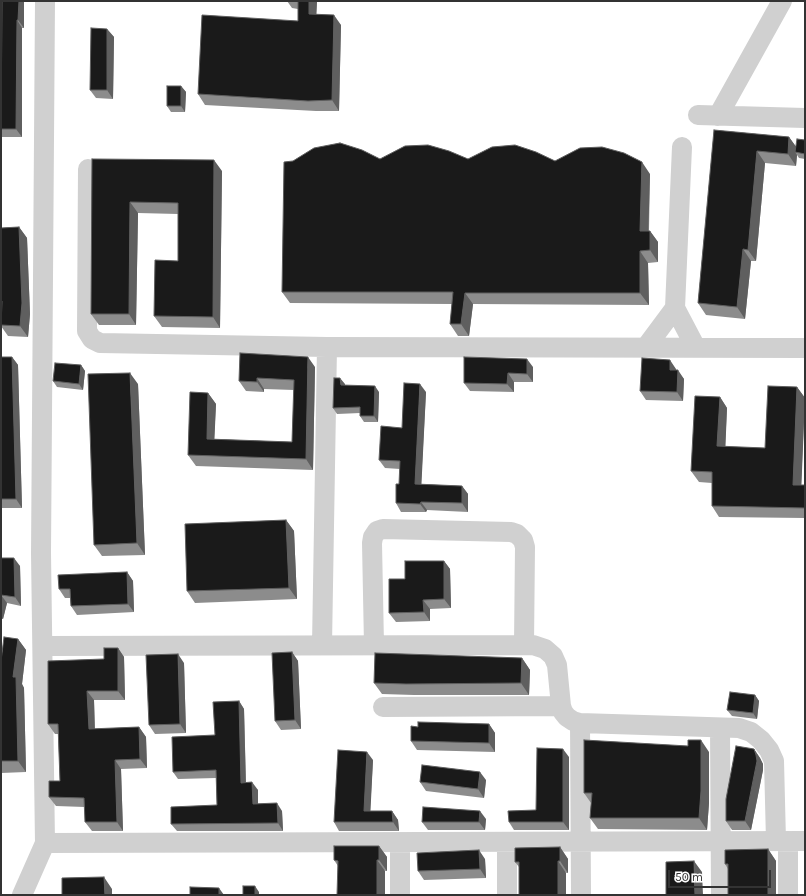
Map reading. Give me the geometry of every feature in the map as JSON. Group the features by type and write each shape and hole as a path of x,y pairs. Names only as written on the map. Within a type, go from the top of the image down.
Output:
{"lane":[{"path":"22,895 45,843 41,545 45,1"},
{"path":"718,116 782,1"},
{"path":"698,115 805,118"},
{"path":"682,147 675,308 696,348"},
{"path":"88,169 87,331 92,340 100,343 327,347 805,348"},
{"path":"646,347 675,308"},
{"path":"322,645 327,347"},
{"path":"374,645 372,543 373,537 377,531 383,529 511,532 517,534 523,540 525,547 524,644"},
{"path":"43,646 524,644 545,649 553,656 557,665 561,706 563,712 573,721 580,723 739,728 751,732 761,740 769,750 774,761 789,841 788,895"},
{"path":"384,708 561,706"},
{"path":"580,723 581,895"},
{"path":"720,728 721,895"},
{"path":"45,843 789,841"},
{"path":"507,842 507,895"},
{"path":"400,843 400,895"}],"building":[{"path":"2,1 19,1 17,20 16,129 1,129"},
{"path":"298,1 309,1 309,14 334,15 332,100 308,101 198,94 202,15 298,21"},
{"path":"91,28 107,29 107,90 90,90"},
{"path":"167,86 181,86 181,106 167,106"},
{"path":"714,130 789,137 788,154 757,151 748,250 743,249 737,307 698,303"},
{"path":"797,139 805,140 805,154 795,152"},
{"path":"340,143 362,150 380,159 405,146 428,145 449,151 468,159 492,147 515,145 536,152 555,161 580,148 602,147 624,153 642,162 640,231 650,231 650,250 640,251 640,293 465,293 461,324 450,324 453,292 282,292 284,162 293,161 314,148"},
{"path":"92,159 214,160 213,317 154,316 155,260 178,261 178,203 130,202 129,314 91,314"},
{"path":"19,227 22,303 20,326 1,325 1,228"},
{"path":"240,353 308,357 306,459 188,455 190,392 208,393 207,439 292,442 294,380 257,378 257,382 239,381"},
{"path":"1,357 12,357 16,499 1,499"},
{"path":"464,357 527,359 527,374 508,373 507,384 464,383"},
{"path":"642,358 670,360 670,370 678,370 677,392 640,391"},
{"path":"55,363 81,365 79,384 53,381"},
{"path":"130,373 137,543 94,545 88,374"},
{"path":"334,378 340,378 341,385 375,386 374,416 360,416 360,407 333,408"},
{"path":"404,383 420,384 415,484 462,486 462,503 396,503 396,484 399,484 400,461 379,460 381,426 402,428"},
{"path":"768,386 797,387 793,485 805,485 805,508 712,506 712,472 691,471 695,396 720,397 717,446 765,448"},
{"path":"286,520 289,588 187,591 185,524"},
{"path":"1,558 14,558 15,597 1,595"},
{"path":"405,561 444,561 444,599 423,600 424,612 389,613 389,579 405,579"},
{"path":"127,572 128,604 71,606 70,589 59,589 58,575"},
{"path":"4,637 18,639 13,677 16,677 18,761 1,761 1,661"},
{"path":"104,648 118,648 118,691 87,691 89,729 139,727 140,759 115,760 117,822 85,822 84,798 49,797 49,781 60,781 58,724 48,724 48,661 104,659"},
{"path":"292,652 295,720 275,721 272,653"},
{"path":"375,653 522,658 521,683 374,683"},
{"path":"178,654 180,724 149,725 146,655"},
{"path":"730,692 755,695 753,713 727,710"},
{"path":"239,701 241,783 252,782 253,804 277,803 278,823 171,824 171,807 217,805 216,770 173,772 172,737 215,735 213,702"},
{"path":"418,722 489,724 489,743 411,741 411,726 418,727"},
{"path":"584,740 688,746 688,740 701,740 701,791 699,818 590,818 592,793 584,793"},
{"path":"736,746 754,749 757,761 745,821 726,821 726,799"},
{"path":"537,748 563,749 563,822 509,822 508,811 536,810"},
{"path":"338,750 367,752 364,811 392,811 393,822 334,822"},
{"path":"422,765 480,772 478,789 420,782"},
{"path":"423,807 480,811 479,822 422,822"},
{"path":"334,846 379,846 379,860 377,860 377,895 337,895 338,861 334,860"},
{"path":"560,847 560,861 558,861 558,895 519,895 519,862 515,862 515,848"},
{"path":"768,849 768,895 728,895 728,864 725,864 725,850"},
{"path":"479,850 480,869 418,871 417,853"},
{"path":"694,861 695,895 666,895 666,862"},
{"path":"104,877 105,895 62,895 62,878"},
{"path":"243,886 255,886 255,895 243,895"},
{"path":"190,887 219,888 219,895 190,895"}]}
